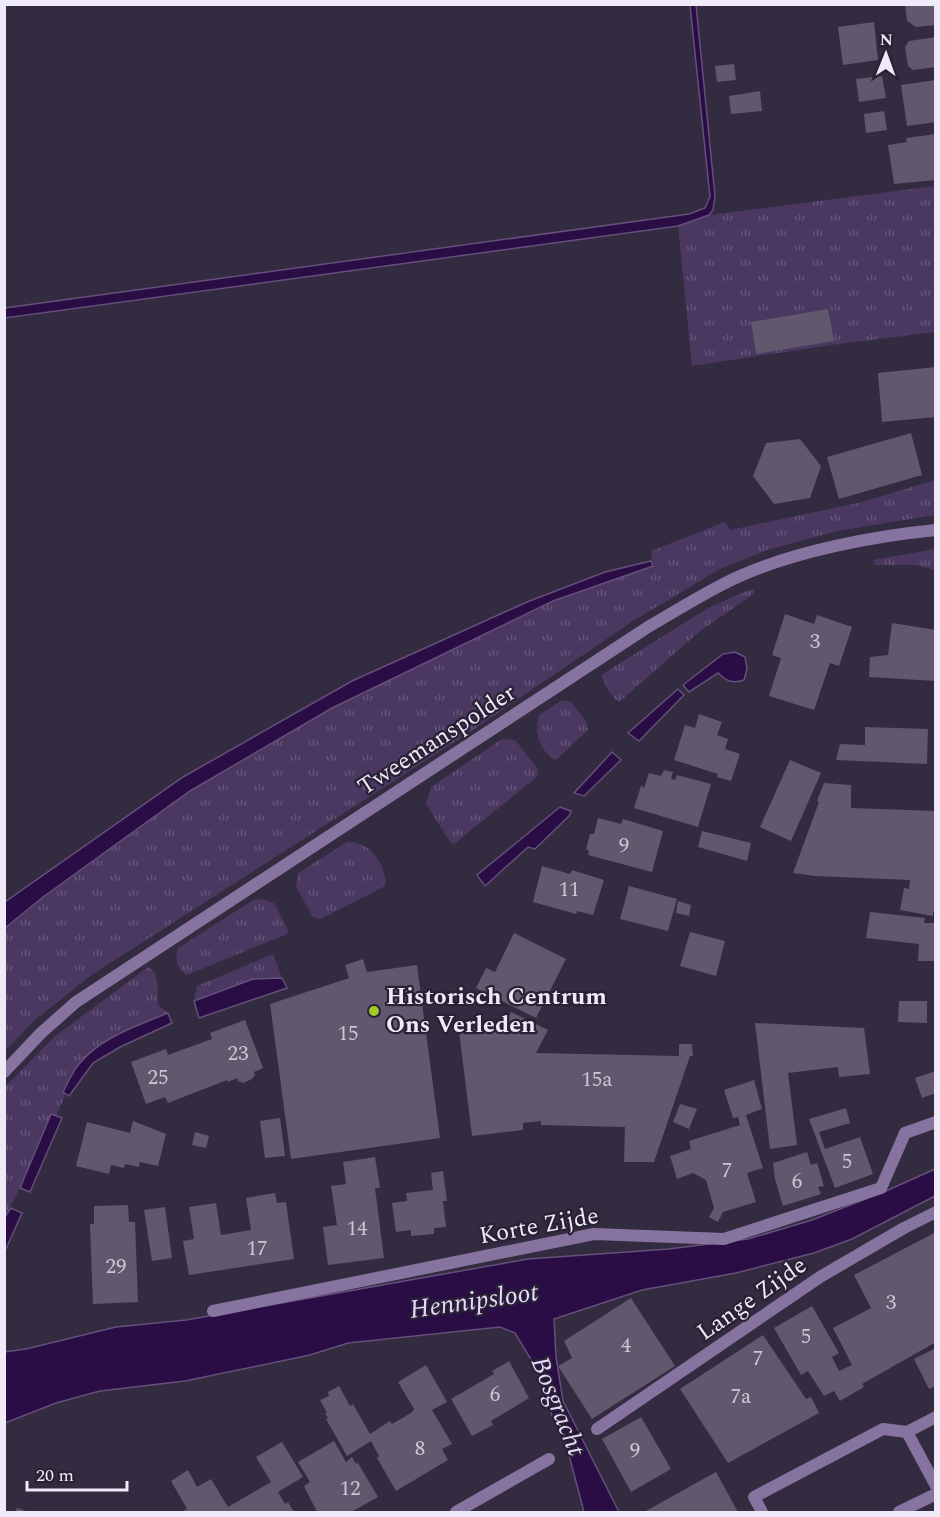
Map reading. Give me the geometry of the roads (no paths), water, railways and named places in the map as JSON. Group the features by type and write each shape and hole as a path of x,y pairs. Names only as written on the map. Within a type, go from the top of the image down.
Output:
{"street":[{"name":"Tweemanspolder","path":"4,1072 41,1033 76,1002 648,627 739,576 777,562 840,546 936,530"},
{"name":"Korte Zijde","path":"213,1311 594,1234 724,1239 881,1188 905,1133 936,1122"},
{"name":"Lange Zijde","path":"597,1429 819,1277 936,1212"},
{"path":"762,1512 754,1497 883,1429 907,1432 936,1418"},
{"path":"907,1432 936,1486"},
{"path":"456,1512 549,1459"},
{"path":"899,1512 936,1494"}],"water":[{"path":"690,5 696,5 715,196 713,210 709,215 678,226 5,318 5,308 689,214 705,208 710,197"},
{"path":"651,561 653,566 553,601 332,708 190,791 43,897 5,928 5,902 183,777 352,681 527,602 605,572"},
{"path":"735,652 745,657 747,669 744,680 730,681 718,673 689,692 683,685 723,654"},
{"path":"678,689 684,695 639,741 628,733"},
{"path":"612,752 621,760 584,796 574,793"},
{"path":"560,807 571,811 569,816 535,849 528,847 485,886 477,875"},
{"path":"282,978 287,988 199,1018 194,1001 253,979"},
{"path":"168,1013 172,1023 120,1047 93,1063 69,1096 63,1092 77,1067 98,1046 120,1033"},
{"path":"51,1114 62,1118 30,1192 20,1188"},
{"path":"935,1169 935,1196 852,1239 814,1253 736,1273 642,1290 554,1319 556,1357 563,1401 619,1512 584,1512 564,1436 553,1419 545,1390 532,1361 515,1333 500,1327 348,1343 310,1355 185,1381 100,1391 56,1403 5,1423 4,1352 26,1349 116,1327 186,1320 528,1259 669,1249 748,1239 812,1220"},
{"path":"11,1208 22,1213 5,1251 5,1217"}],"place":[{"name":"Historisch Centrum Ons Verleden","path":"374,1011"}],"water label":[{"name":"Hennipsloot","path":"474,1301"},
{"name":"Bosgracht","path":"558,1406"}]}
